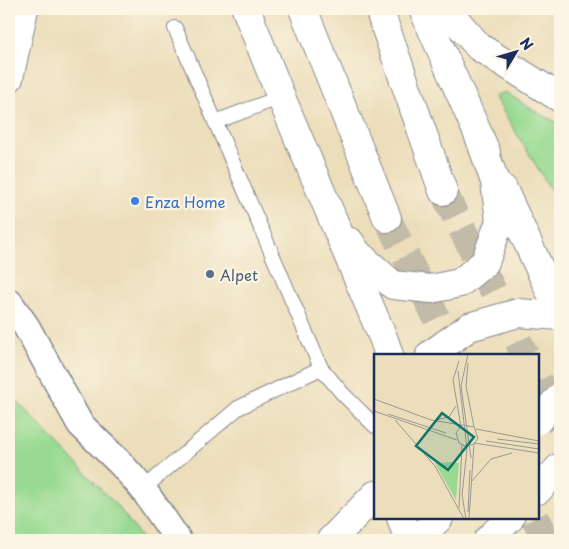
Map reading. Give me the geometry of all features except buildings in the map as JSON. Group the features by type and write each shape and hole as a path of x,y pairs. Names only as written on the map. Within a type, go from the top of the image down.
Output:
{"main road":[{"path":"9,78 24,9"},
{"path":"246,9 389,354"},
{"path":"303,9 387,218"},
{"path":"379,9 443,191"},
{"path":"423,9 560,314 518,313 470,327 431,354"},
{"path":"446,9 478,47 560,98"},
{"path":"327,205 357,254 393,284 431,289 460,283 485,262 500,222 494,182 479,136"},
{"path":"539,419 560,397"},
{"path":"539,489 560,467"},
{"path":"331,540 374,496"},
{"path":"401,519 405,529 415,540 438,519"},
{"path":"488,540 509,519"}],"street":[{"path":"9,302 26,326 80,424 121,464 143,490 178,540"}],"lane":[{"path":"175,28 321,368 342,393 374,425"},
{"path":"215,122 281,97"},
{"path":"143,490 238,408 321,368"}],"green space":[{"path":"505,92 536,112 560,124 560,205 494,96"},
{"path":"9,393 120,509 143,540 9,540"}],"tunnel":[{"path":"443,191 524,354"},
{"path":"387,218 455,354"},
{"path":"539,383 560,426"},
{"path":"536,519 546,540"}],"place":[{"name":"Enza Home","path":"135,201"},
{"name":"Alpet","path":"210,274"}]}
